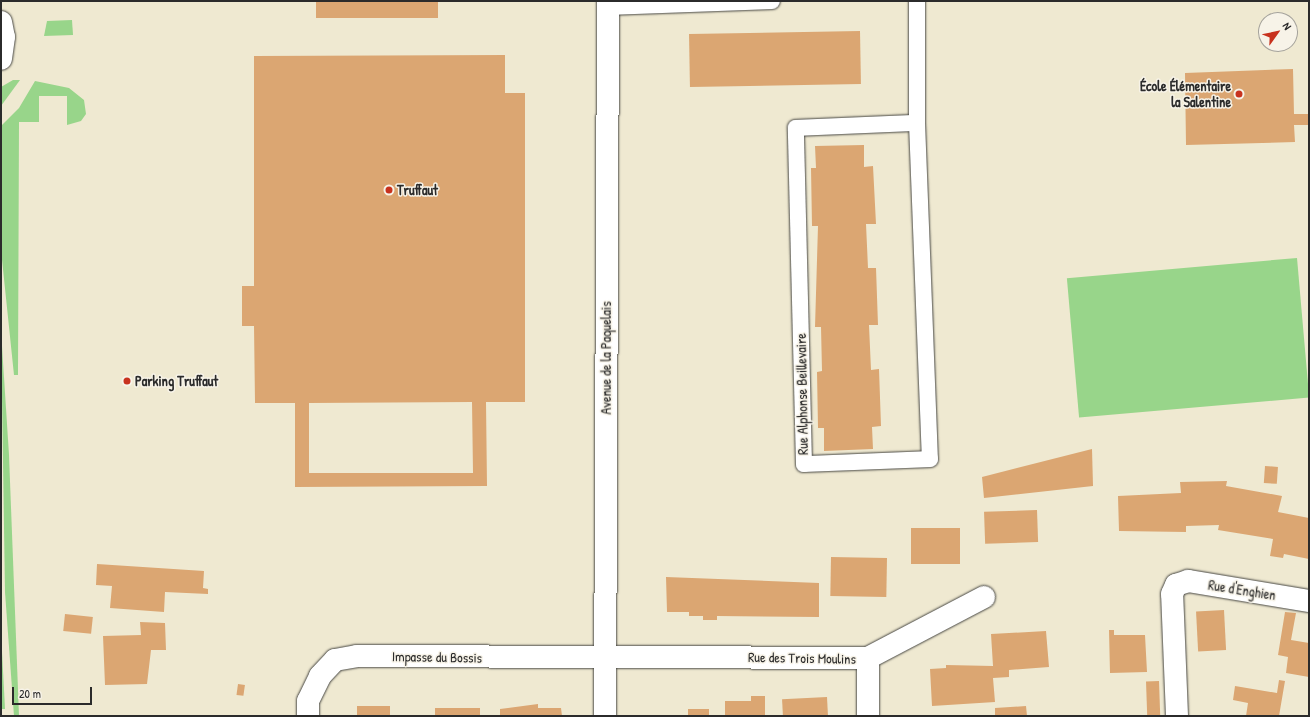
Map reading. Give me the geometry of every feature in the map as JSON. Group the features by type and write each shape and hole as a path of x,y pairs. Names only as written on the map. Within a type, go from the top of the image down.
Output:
{"street":[{"name":"Avenue de la Paquelais","path":"605,716 608,4"},
{"path":"1,22 4,37 1,59"},
{"name":"Rue d'Enghien","path":"1177,716 1172,594 1176,585 1188,582 1309,601"},
{"name":"Rue des Trois Moulins","path":"605,658 868,658 984,597"},
{"name":"Impasse du Bossis","path":"308,716 308,701 320,676 335,660 357,656 605,658"},
{"path":"868,658 868,716"}],"lane":[{"path":"608,4 772,1"},
{"name":"Rue Alphonse Beillevaire","path":"917,1 918,123 930,459 804,464 796,128 918,123"}],"green space":[{"path":"72,20 73,35 44,36 47,21"},
{"path":"13,80 20,80 1,106 1,87"},
{"path":"35,81 69,88 84,100 86,114 81,121 67,125 67,96 39,96 39,122 19,122 18,375 14,375 1,250 1,126 19,108"},
{"path":"1297,258 1309,397 1079,418 1067,278"},
{"path":"1,331 9,455 19,716 14,716 5,592"},
{"path":"1,632 5,709 1,709"}],"building":[{"path":"316,1 438,1 438,18 316,18"},
{"path":"860,31 861,84 690,87 689,34"},
{"name":"Truffaut","path":"505,55 505,93 525,93 525,402 486,402 487,486 295,487 295,403 255,403 254,326 242,326 242,286 254,286 254,56","holes":["472,402 473,473 309,473 309,403"]},
{"name":"École Élémentaire la Salentine","path":"1293,69 1294,114 1309,114 1309,125 1294,125 1295,142 1186,145 1185,73"},
{"path":"864,145 864,167 873,166 876,224 866,224 868,268 876,268 878,325 869,325 871,370 879,369 881,426 872,427 873,449 824,451 824,428 818,428 817,372 822,371 821,327 815,327 818,226 812,226 811,168 816,168 815,146"},
{"path":"1092,449 1093,486 984,498 982,477"},
{"path":"1265,466 1278,467 1277,484 1264,483"},
{"path":"1227,481 1226,486 1282,496 1278,512 1309,518 1309,559 1284,554 1283,558 1270,556 1273,539 1218,530 1219,525 1186,526 1186,532 1119,531 1118,496 1181,493 1180,482"},
{"path":"1037,510 1038,542 985,544 984,512"},
{"path":"911,528 960,528 960,564 911,564"},
{"path":"831,557 887,558 886,597 830,596"},
{"path":"97,564 204,571 203,588 208,589 208,594 165,592 164,612 110,608 112,586 96,585"},
{"path":"666,577 819,583 819,617 717,616 717,620 703,620 703,616 689,616 689,612 667,612"},
{"path":"1224,610 1226,650 1198,651 1196,611"},
{"path":"1285,612 1296,613 1291,640 1309,643 1309,677 1286,673 1288,657 1278,655"},
{"path":"65,614 93,617 91,634 63,631"},
{"path":"140,622 165,623 166,650 151,650 147,684 105,685 103,636 141,635"},
{"path":"1109,630 1114,630 1114,635 1145,635 1147,672 1110,673"},
{"path":"1046,631 1049,667 1009,670 1009,677 993,678 995,702 932,706 930,669 946,668 946,665 993,666 991,634"},
{"path":"1279,680 1285,681 1279,716 1246,716 1248,703 1233,700 1235,686 1277,693"},
{"path":"1146,681 1159,681 1160,716 1147,716"},
{"path":"238,684 245,685 243,696 236,695"},
{"path":"751,696 765,696 765,716 725,716 725,701 751,701"},
{"path":"827,697 828,716 783,716 782,699"},
{"path":"538,704 538,708 561,708 562,716 500,716 500,709"},
{"path":"357,706 390,706 390,716 357,716"},
{"path":"1026,706 1027,716 995,716 995,708"},
{"path":"435,708 480,708 480,716 435,716"},
{"path":"688,709 709,709 709,716 688,716"}],"place":[{"name":"École Élémentaire la Salentine","path":"1239,94"},
{"name":"Truffaut","path":"389,190"},
{"name":"Parking Truffaut","path":"127,381"}]}
